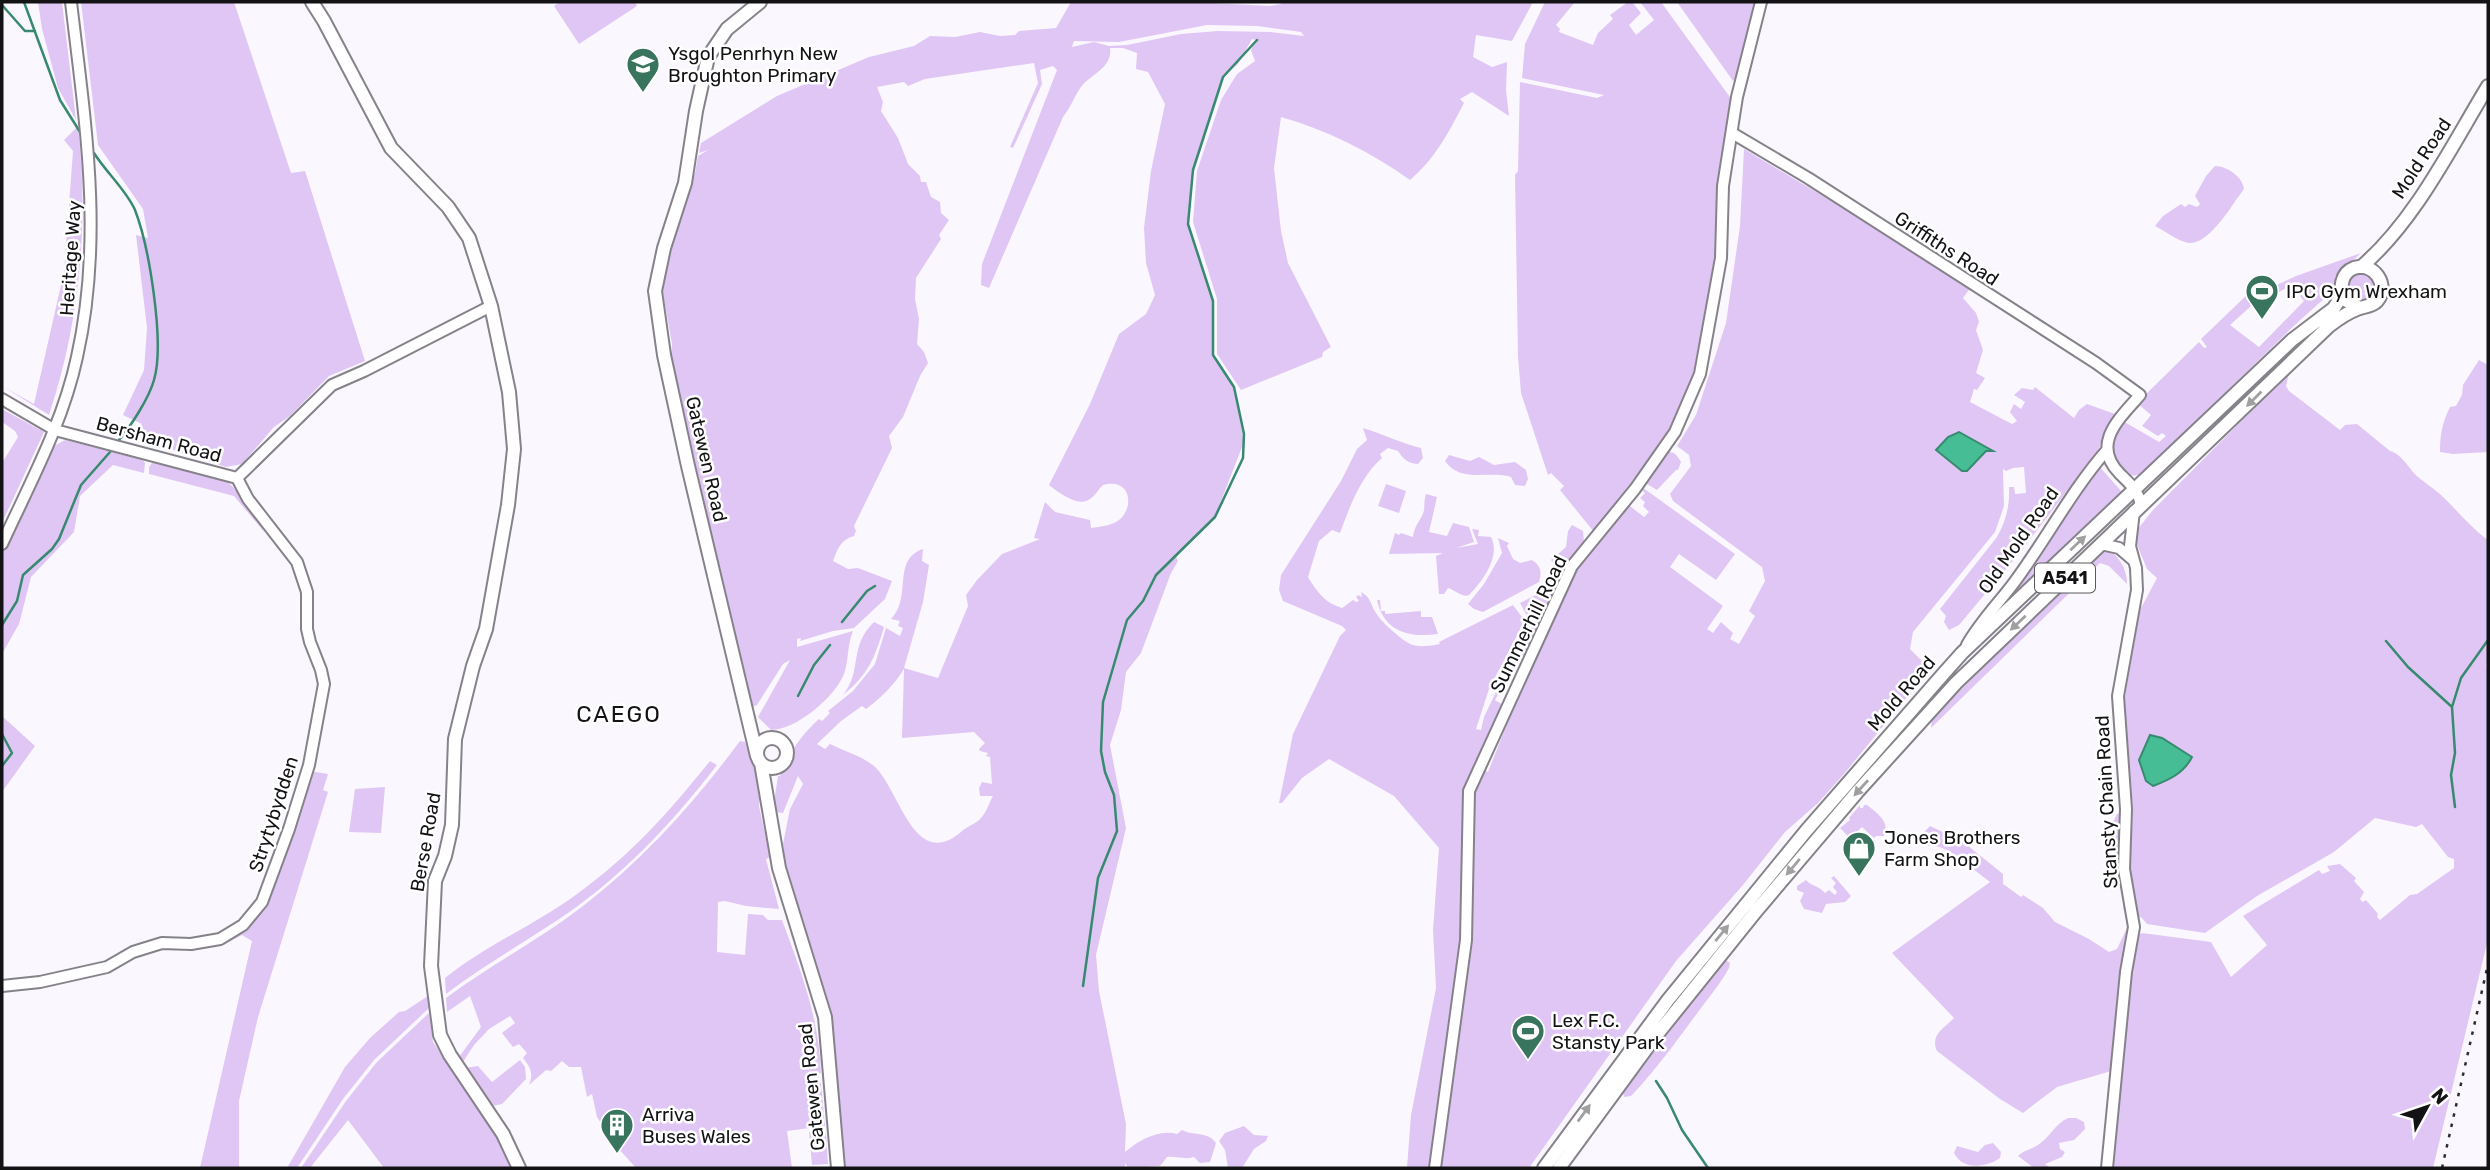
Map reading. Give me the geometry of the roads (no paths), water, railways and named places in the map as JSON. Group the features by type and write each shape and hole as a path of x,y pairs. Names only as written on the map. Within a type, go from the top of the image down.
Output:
{"main road":[{"name":"Berse Road","path":"312,2 391,148 462,225 475,253 491,306 513,419 514,449 508,506 486,629 473,666 456,739 452,825 445,856 435,881 432,932 433,993 440,1035 450,1055 493,1117 519,1168"},
{"name":"Gatewen Road","path":"760,2 727,29 708,57 696,111 685,183 657,279 657,317 688,466 746,717 769,799 779,868 825,1017 838,1168"},
{"name":"Mold Road","path":"2361,267 2382,248 2437,169 2488,86"},
{"name":"Mold Road","path":"2378,275 2382,248"},
{"path":"2361,267 2373,270 2378,275 2382,288 2381,295 2372,305 2360,308 2349,304 2342,295 2341,288 2344,276 2361,267"},
{"name":"Mold Road","path":"1544,1168 1668,1000 1758,888 1962,653 2292,341 2334,308 2342,295"},
{"name":"Mold Road","path":"1559,1168 1691,991 1858,790 1963,675 2329,326 2341,316 2360,308"},
{"name":"Gatewen Road","path":"746,717 758,733 781,741 786,749 785,758 777,766 769,799"},
{"path":"771,738 760,744 759,760 769,767 777,766"}],"street":[{"name":"Heritage Way","path":"2,544 55,430 77,359 89,292 92,190 71,2"},
{"name":"Summerhill Road","path":"1435,1168 1466,940 1469,792 1572,566 1635,489 1675,432 1700,374 1721,258 1723,186 1737,97 1761,2"},
{"name":"Griffiths Road","path":"1732,133 1808,178 2096,363 2140,395"},
{"name":"Bersham Road","path":"2,399 55,430 237,478 332,385 491,306"},
{"name":"Old Mold Road","path":"1962,653 1980,622 2013,583 2088,470 2107,450 2109,435 2115,425 2140,395"},
{"path":"2107,450 2119,474 2136,489 2138,508"},
{"name":"Strytybydden","path":"2,986 40,982 107,967 133,952 162,943 191,944 220,939 243,925 262,902 309,765 324,684 307,629 307,592 296,562 248,499 237,478"},
{"name":"Stansty Chain Road","path":"2106,1168 2126,972 2134,928 2124,869 2126,809 2118,696 2137,590 2136,568 2130,546 2138,508"},
{"path":"2101,544 2119,548 2133,560"}],"waterway":[{"path":"24,2 60,100 80,132"},
{"path":"2,5 25,31 35,31"},
{"path":"1083,986 1098,878 1117,831 1114,795 1105,772 1101,751 1103,702 1127,620 1143,601 1156,575 1215,517 1243,458 1244,434 1234,387 1213,355 1213,301 1188,224 1193,170 1223,77 1257,40"},
{"path":"94,153 135,210 150,270 157,319 157,364 154,380 139,411 119,440"},
{"path":"2,625 17,601 23,575 52,549 59,539 81,485 110,452"},
{"path":"842,622 867,591 875,586"},
{"path":"2455,807 2451,775 2455,753 2452,707 2461,678 2488,640"},
{"path":"2386,641 2408,667 2452,707"},
{"path":"798,696 814,665 830,645"},
{"path":"2,734 12,753 2,766"},
{"path":"1656,1081 1682,1130 1708,1168"}],"railway":[{"path":"2442,1168 2488,964"}],"place":[{"name":"Ysgol Penrhyn New Broughton Primary","path":"643,94"},
{"name":"IPC Gym Wrexham","path":"2262,321"},
{"name":"Jones Brothers Farm Shop","path":"1859,878"},
{"name":"Lex F.C. Stansty Park","path":"1528,1061"},
{"name":"Arriva Buses Wales","path":"617,1155"}],"district":[{"name":"CAEGO","path":"619,714"}]}
